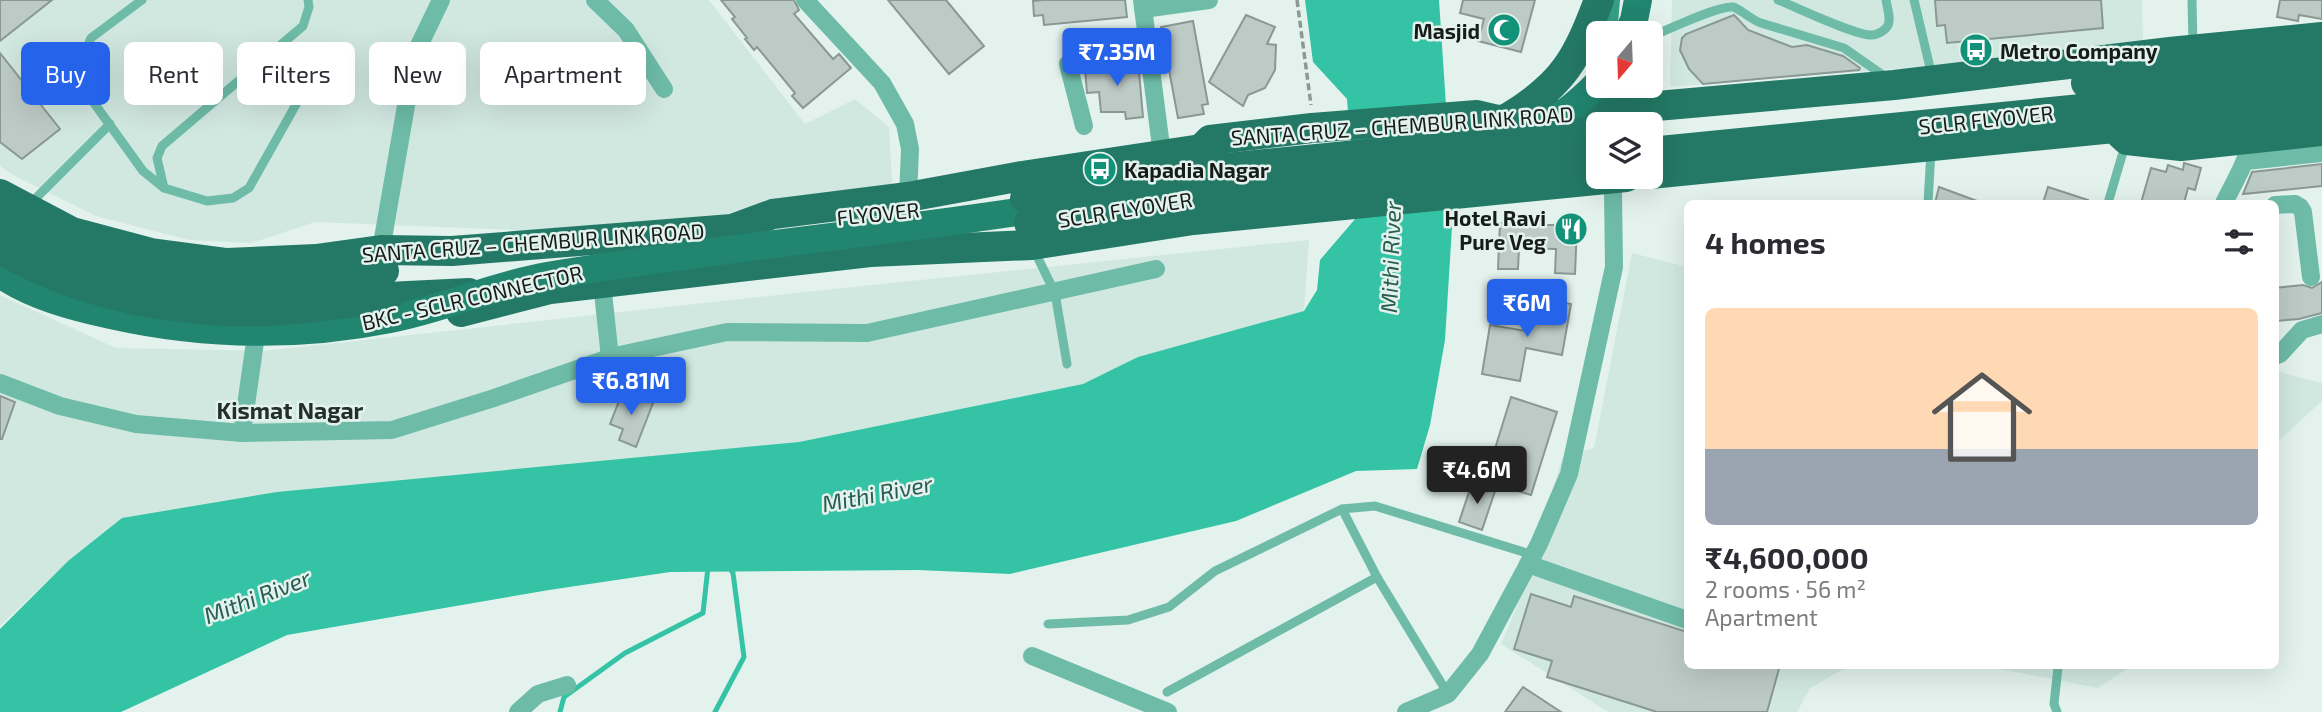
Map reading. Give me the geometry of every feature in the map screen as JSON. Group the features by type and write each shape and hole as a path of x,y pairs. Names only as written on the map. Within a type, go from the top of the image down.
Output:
{"highway":[{"path":"1490,120 1530,104 1559,79 1575,55 1599,0"},
{"name":"SANTA CRUZ – CHEMBUR LINK ROAD","path":"385,273 543,242 732,229 774,214 908,197 1022,176 1201,149 1210,140 1490,120 1607,107 1894,85 2322,37"},
{"path":"1663,125 2322,59"},
{"name":"SCLR FLYOVER","path":"1663,151 2322,85"},
{"path":"1663,173 1931,146 2120,134 2322,106"},
{"path":"1028,222 1186,172 1607,107"},
{"path":"2120,134 2180,146 2246,150 2322,131"},
{"path":"1201,149 1211,218"},
{"name":"SCLR FLYOVER","path":"1028,222 1190,198 1586,177"},
{"path":"1028,222 1211,218 1586,179"},
{"path":"0,260 14,208 63,252 103,265 185,281 226,285 269,284 385,273 550,289"},
{"name":"FLYOVER","path":"732,229 1028,222"},
{"name":"FLYOVER","path":"870,253 1028,222"},
{"path":"0,249 53,277 96,290 182,307 225,311 320,307 385,273"},
{"name":"SANTA CRUZ – CHEMBUR LINK ROAD","path":"0,286 41,306 87,321 179,338 255,342 323,338 393,329 550,289 870,253"}],"main road":[{"path":"1606,21 1608,0"},
{"path":"1634,21 1636,0"},
{"path":"1635,21 1636,0"},
{"name":"BKC - SCLR CONNECTOR","path":"0,274 45,297 90,311 138,321 225,333 322,328 391,319 543,276 1027,211 1188,185 1458,159 1530,134 1575,107 1607,107"}],"street":[{"path":"385,273 407,100 402,81 441,0"},
{"path":"595,0 625,30 664,89"},
{"path":"806,0 882,83 905,124 910,149 908,197"},
{"path":"1163,154 1143,4 1209,0"},
{"path":"1084,126 1068,64 1075,59 1149,48"},
{"path":"2225,200 2246,150 2322,153"},
{"path":"1406,712 1448,694 1480,653 1531,559 1569,474 1614,267 1613,189"},
{"path":"2279,205 2295,204 2300,207 2311,277"},
{"path":"0,383 60,406 136,424 242,433 392,430 610,358 727,332 867,333 1156,269"},
{"path":"602,283 610,358"},
{"path":"2279,354 2302,330 2322,324"},
{"path":"242,433 255,342"},
{"path":"1531,559 1684,619"},
{"path":"1032,656 1168,712"},
{"path":"518,712 538,694 567,685"},
{"path":"1448,694 1454,712"}],"lane":[{"path":"142,0 91,38 80,64 81,85 143,171 164,188 207,201 233,198 249,188 296,105"},
{"path":"164,188 158,158 162,146 303,26 309,7 308,0"},
{"path":"1778,0 1855,31 1872,35 1888,27 1886,0"},
{"path":"1914,0 1933,81"},
{"path":"2192,0 2193,50"},
{"path":"1663,32 1732,7 1740,9 1749,19 1844,48 1872,66 1894,85"},
{"path":"14,208 110,124"},
{"path":"2109,200 2120,134"},
{"path":"1928,200 1931,146"},
{"path":"1028,222 1055,293 1067,364"},
{"path":"1048,624 1128,620 1170,607 1215,571 1342,509 1374,506 1531,559"},
{"path":"1342,509 1377,577 1448,694"},
{"path":"1167,692 1377,577"},
{"path":"2057,669 2054,704 2057,712"}],"path":[{"path":"1297,0 1317,132"}],"shaded area":[{"path":"0,0 709,0 805,124 855,99 889,127 893,197 564,232 315,222 252,243 189,240 96,216 0,166"},
{"path":"1672,0 2142,0 2143,41 1917,67 1670,87"},
{"path":"1309,240 1304,311 1083,384 799,442 122,518 68,561 0,626 0,295 116,348 263,351"},
{"path":"1632,253 1684,266 1684,669 1844,669 1810,688 1797,712 1608,712 1501,644 1525,587 1562,458 1594,448"},
{"path":"2279,372 2322,383 2322,401 2279,440"},
{"path":"2000,669 2127,669 2098,688"}],"water":[{"name":"Mithi River","path":"1305,0 1439,0 1453,211 1445,340 1430,425 1417,469 1356,471 1236,521 1010,574 918,570 670,572 287,635 121,712 0,712 0,629 68,561 122,518 277,492 799,442 1083,384 1138,357 1304,311 1317,290 1320,260 1356,218 1347,99 1313,62"}],"building":[{"path":"0,0 52,0 0,41"},
{"path":"721,0 794,0 799,10 794,14 833,59 839,54 851,68 803,108 792,96 795,93 757,47 754,50 745,39 747,38 732,19 735,17"},
{"path":"888,0 946,0 984,46 949,74"},
{"path":"1125,0 1127,17 1044,25 1043,15 1034,16 1033,1"},
{"name":"Masjid","path":"1463,0 1535,0 1521,52 1478,41 1484,19 1460,13"},
{"path":"1935,0 2101,0 2103,28 1947,43 1945,25 1937,26"},
{"path":"2280,0 2322,0 2322,19 2299,15 2298,21 2277,17"},
{"path":"1246,15 1275,27 1267,44 1276,45 1275,70 1265,88 1248,95 1243,106 1209,82"},
{"path":"1734,15 1748,30 1792,47 1807,45 1843,56 1860,68 1703,84 1689,69 1680,50 1682,38"},
{"path":"1193,21 1208,104 1202,105 1204,114 1178,118 1161,27"},
{"path":"0,53 21,80 21,105 41,105 60,129 22,159 0,142"},
{"path":"1138,61 1143,117 1126,119 1125,112 1101,112 1099,92 1087,93 1085,69"},
{"path":"2184,163 2201,168 2195,190 2188,188 2185,200 2142,200 2151,168 2166,172 2168,165 2183,170"},
{"path":"2322,164 2322,186 2243,194 2252,172"},
{"path":"1939,187 1974,200 1936,200"},
{"path":"2048,187 2088,200 2044,200"},
{"path":"1500,223 1577,226 1575,274 1555,273 1556,249 1519,248 1518,269 1498,269"},
{"path":"2322,282 2322,313 2279,321 2279,288 2303,285 2312,288"},
{"path":"1532,297 1571,304 1562,355 1526,348 1520,381 1482,374 1490,325 1526,331"},
{"path":"623,391 653,403 636,447 619,440 623,429 610,424"},
{"path":"0,396 15,402 2,439 0,439"},
{"path":"1511,397 1557,412 1531,495 1485,481"},
{"path":"1472,483 1495,491 1482,530 1459,522"},
{"path":"1531,594 1571,607 1574,596 1684,631 1684,669 1779,669 1767,712 1657,712 1547,677 1552,661 1514,649"},
{"path":"1523,687 1561,712 1505,712"}],"waterway":[{"path":"560,712 564,697 625,653 703,613 708,567"},
{"path":"715,712 744,657 731,570"}],"place":[{"name":"Masjid","path":"1504,30"},
{"name":"Metro Company","path":"1976,50"},
{"name":"Kapadia Nagar","path":"1100,169"},
{"name":"Hotel Ravi Pure Veg","path":"1571,229"}],"district":[{"name":"Kismat Nagar","path":"290,410"}]}
